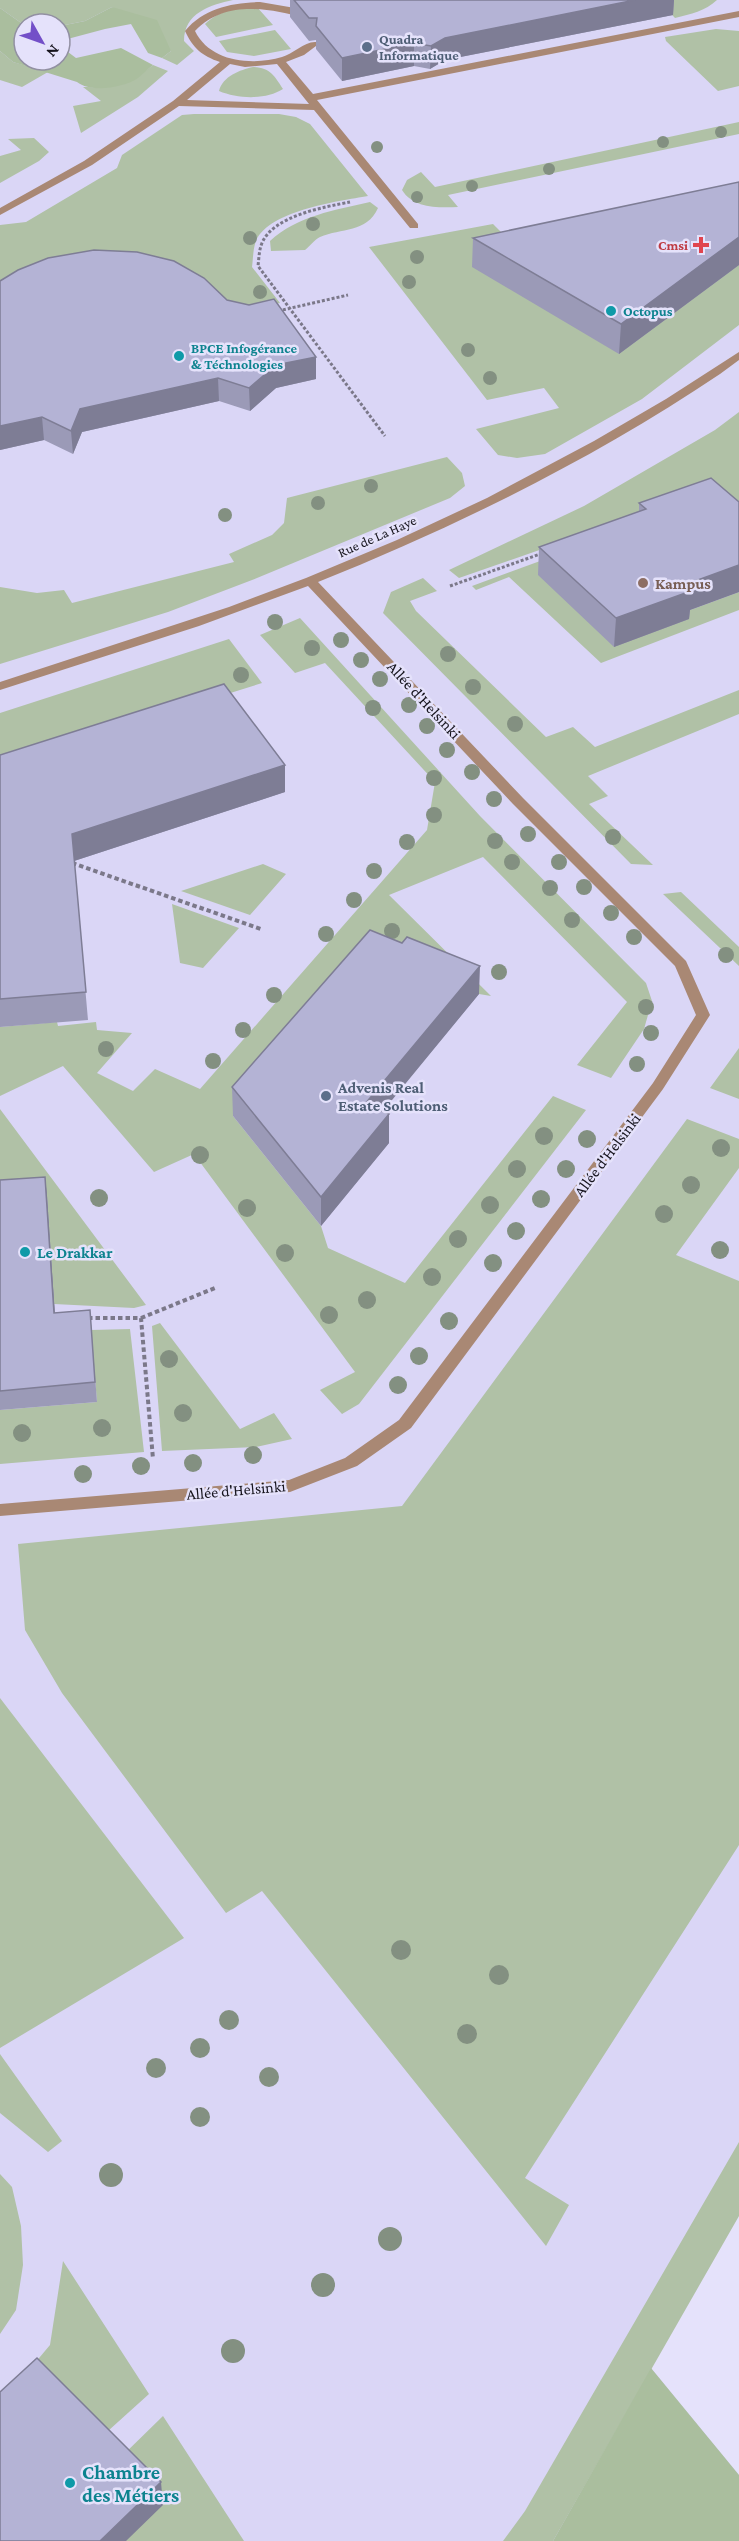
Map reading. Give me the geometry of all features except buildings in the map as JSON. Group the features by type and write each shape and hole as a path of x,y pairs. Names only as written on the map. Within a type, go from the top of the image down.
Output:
{"street":[{"path":"305,15 281,5 242,3 206,13 195,21 190,31 192,41 200,50 228,62 245,64 280,61 297,55 312,44"},
{"path":"310,98 739,14"},
{"path":"280,61 414,226"},
{"path":"0,212 88,163 177,103 228,62"},
{"path":"177,103 317,107"},
{"name":"Rue de La Haye","path":"0,686 144,641 310,581 401,543 577,456 701,383 739,355"},
{"name":"Allée d'Helsinki","path":"0,1510 290,1486 351,1462 405,1424 652,1094 703,1015 681,964 518,801 310,581"}],"path":[{"path":"385,436 258,266 262,240 279,224 322,207 389,195"},
{"path":"278,311 348,295"},
{"path":"450,586 551,550"},
{"path":"69,862 261,929"},
{"path":"82,1318 141,1318 215,1288"},
{"path":"141,1318 155,1459"}],"shaded area":[{"path":"0,0 739,0 739,2214 651,2368 739,2475 739,2541 0,2541"}],"green space":[{"path":"0,0 233,0 207,8 193,17 185,31 184,41 194,51 177,65 162,58 171,51 112,7 85,21 72,24 72,12 12,12 12,16 0,8"},
{"path":"658,0 717,0 703,9 675,18"},
{"path":"256,6 273,25 216,37 205,24 229,10"},
{"path":"112,7 157,20 171,51 162,58 148,53 131,24 72,38 72,24 85,21"},
{"path":"0,8 12,16 12,61 0,51"},
{"path":"716,29 739,31 739,86 718,91 666,41 665,37"},
{"path":"275,30 291,49 254,56 227,52 219,41"},
{"path":"121,48 153,65 138,78 116,87 90,87 45,72 72,72 72,55 76,58"},
{"path":"0,51 12,61 12,72 48,72 22,87 0,80"},
{"path":"153,65 168,71 138,97 81,133 73,106 101,101 83,87 120,84 136,77"},
{"path":"253,67 271,73 283,89 260,97 235,96 219,91 228,78"},
{"path":"279,114 296,117 310,124 368,196 304,210 272,223 261,233 255,244 252,267 280,303 221,316 0,306 0,225 26,222 117,168 122,155 182,115"},
{"path":"739,122 739,134 448,195 458,207 434,207 419,204 402,190 407,180 421,172 435,187"},
{"path":"34,138 49,152 39,161 0,183 0,156 21,150 8,139"},
{"path":"739,185 739,325 642,399 545,454 517,458 498,455 476,429 559,408 544,388 487,400 369,247 493,224 505,236"},
{"path":"370,202 378,208 367,222 360,226 320,237 305,250 271,251 270,241 292,225 317,215"},
{"path":"739,412 739,533 614,524 459,578 449,570 584,506 715,430"},
{"path":"447,457 462,473 465,486 450,498 257,578 168,612 0,664 0,587 37,593 64,590 72,603 234,562 229,554 272,535 284,523 287,498"},
{"path":"603,538 682,613 739,592 739,610 601,663 509,577 476,590 472,586"},
{"path":"423,578 437,591 410,601 416,611 546,737 573,727 595,747 739,690 739,714 588,776 608,796 589,804 653,865 631,864 383,613 391,592"},
{"path":"300,618 480,816 646,983 652,1001 644,1029 611,1078 577,1065 627,1002 483,857 389,895 491,996 479,994 233,1116 321,1226 328,1248 405,1283 553,1096 586,1110 359,1404 342,1414 320,1390 355,1372 194,1154 154,1172 63,1066 0,1096 0,1027 57,1022 58,1026 96,1022 97,1030 132,1033 97,1073 133,1091 155,1069 200,1089 427,830 435,782 325,663 295,673 260,635"},
{"path":"229,639 262,683 0,765 0,713"},
{"path":"263,864 286,874 250,915 181,891"},
{"path":"681,892 739,947 739,966 663,894"},
{"path":"172,904 239,928 203,968 180,963"},
{"path":"739,1048 739,1099 710,1088"},
{"path":"0,1109 146,1305 134,1308 54,1304 47,1197 0,1200"},
{"path":"687,1119 739,1139 739,1168 676,1255 739,1281 739,1845 525,2178 569,2205 546,2246 262,1891 226,1913 62,1693 25,1630 18,1544 402,1506"},
{"path":"160,1323 240,1429 274,1413 292,1439 256,1447 162,1451 152,1326"},
{"path":"130,1329 144,1452 0,1464 0,1410 97,1402 91,1330"},
{"path":"0,1698 184,1938 0,2048"},
{"path":"0,2054 62,2141 48,2152 0,2113"},
{"path":"739,2142 739,2216 553,2541 503,2541 525,2511"},
{"path":"0,2174 12,2187 21,2226 23,2265 16,2310 0,2334"},
{"path":"63,2261 149,2394 98,2440 29,2370 50,2345"},
{"path":"651,2368 739,2475 739,2541 553,2541"},
{"path":"163,2416 244,2541 126,2541 118,2460"}],"place":[{"name":"Quadra Informatique","path":"367,47"},
{"name":"Cmsi","path":"701,245"},
{"name":"Octopus","path":"611,311"},
{"name":"BPCE Infogérance & Téchnologies","path":"179,356"},
{"name":"Kampus","path":"643,583"},
{"name":"Advenis Real Estate Solutions","path":"326,1096"},
{"name":"Le Drakkar","path":"25,1252"},
{"name":"Chambre des Métiers","path":"70,2483"}]}
